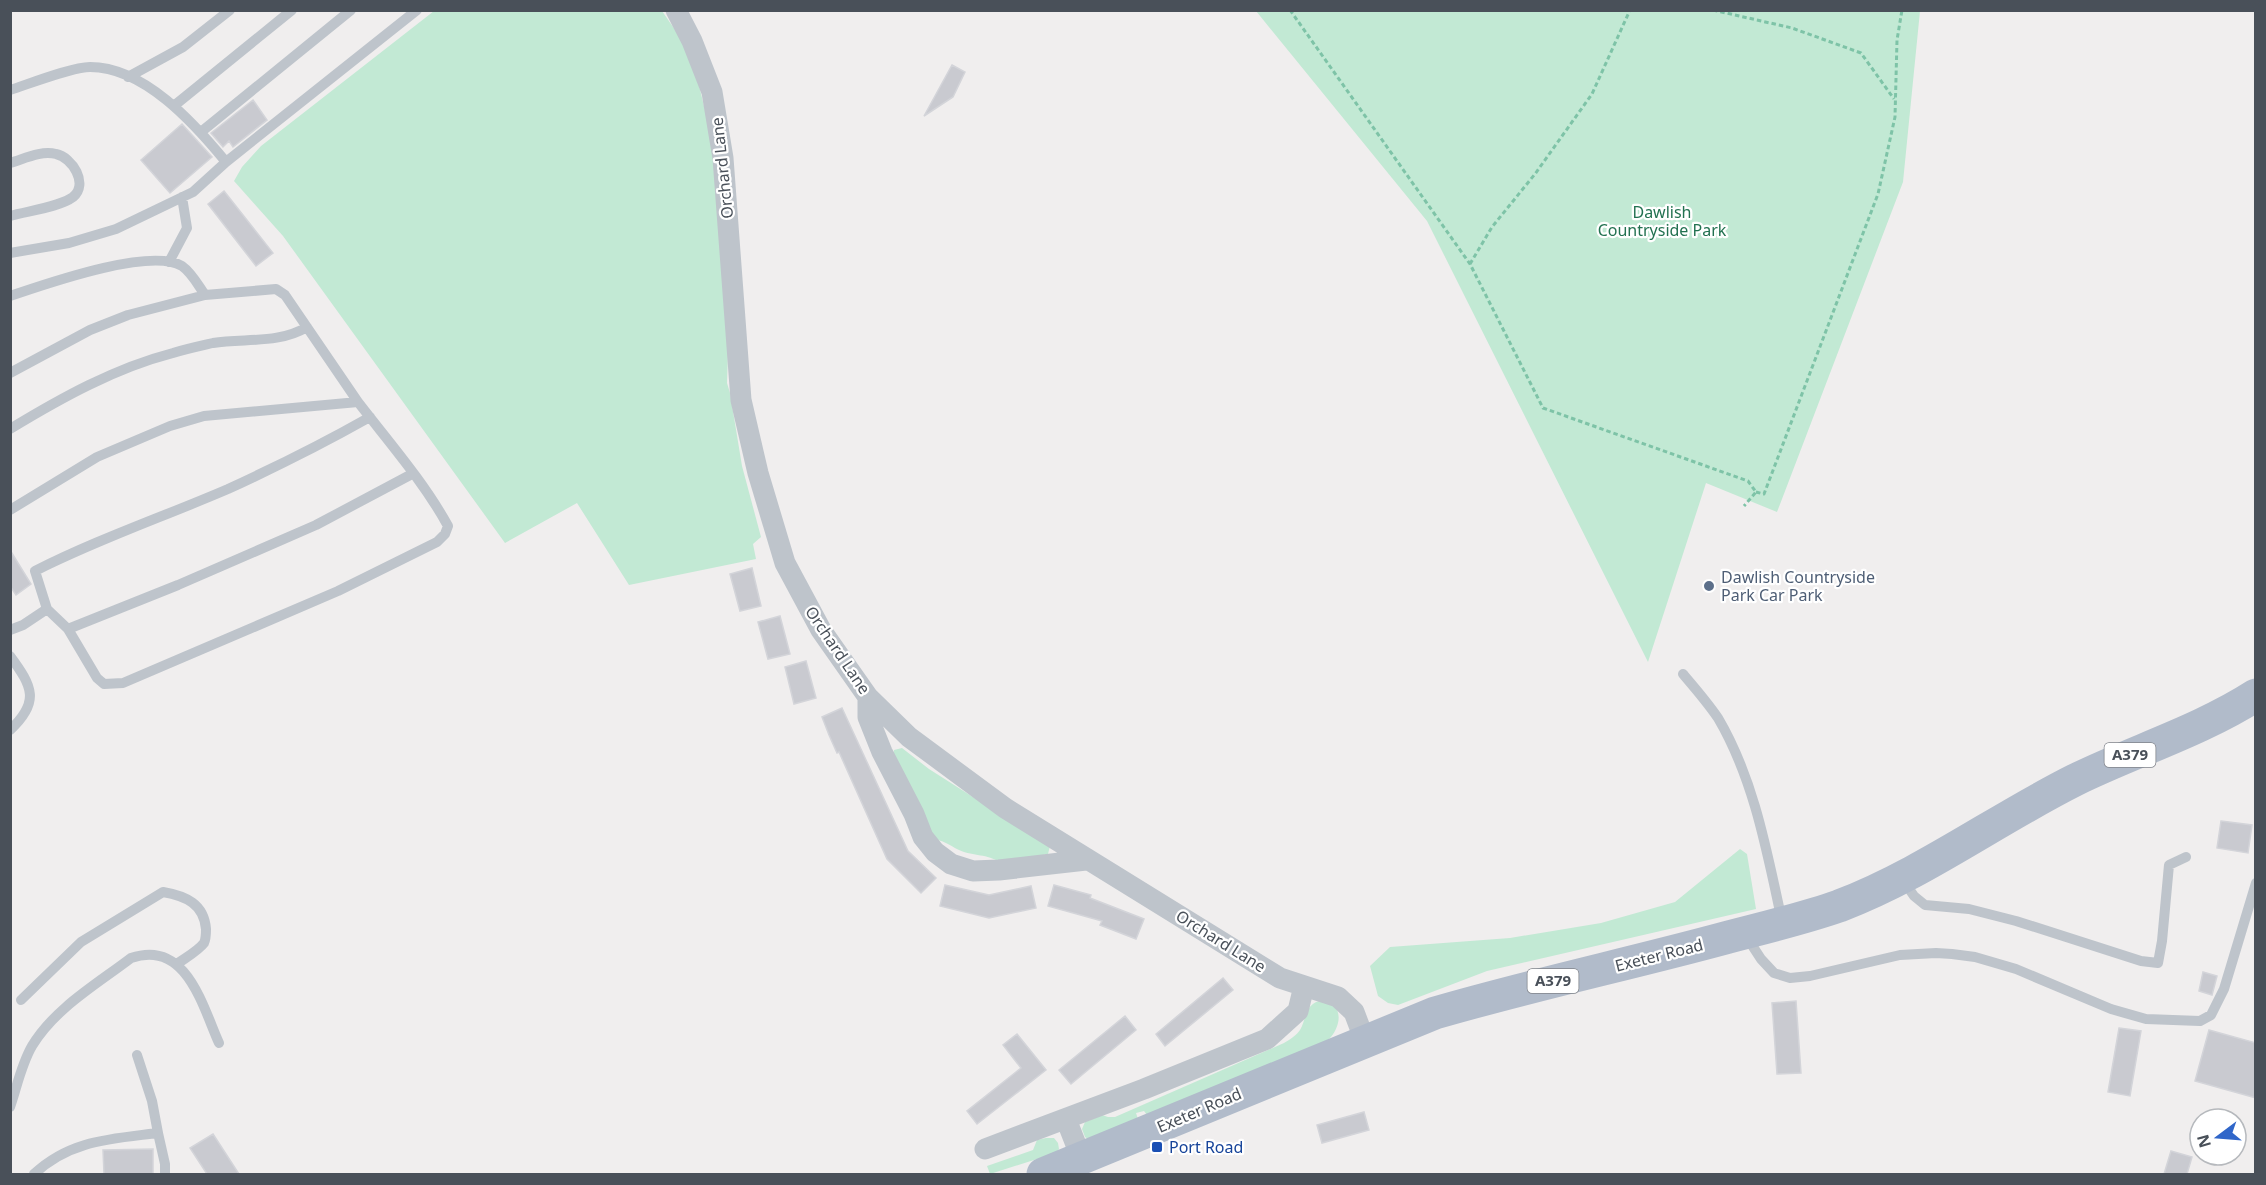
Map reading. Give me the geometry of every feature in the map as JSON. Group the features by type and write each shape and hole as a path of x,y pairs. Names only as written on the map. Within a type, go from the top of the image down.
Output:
{"main road":[{"name":"Exeter Road","path":"1043,1174 1082,1160 1435,1013 1782,924 1840,905 1925,866 2075,780 2189,730 2256,695"}],"street":[{"name":"Orchard Lane","path":"676,10 692,41 712,92 723,158 739,383 758,473 785,563 820,630 868,697 909,737 1005,808 1280,978 1338,997 1354,1012 1365,1041"},
{"path":"868,697 868,717 882,752 914,814 922,837 935,852 951,864 973,871 1086,860"},
{"path":"985,1149 1267,1039 1298,1011 1304,986"},
{"path":"1066,1119 1082,1160"}],"lane":[{"path":"128,77 183,46 230,10"},
{"path":"175,105 292,10"},
{"path":"201,132 351,10"},
{"path":"10,253 69,243 116,229 193,192 226,162 417,10"},
{"path":"10,90 88,67 113,69 175,105 226,162"},
{"path":"10,164 45,153 57,154 66,158 79,177 79,190 74,196 63,202 10,216"},
{"path":"169,262 187,228 182,197"},
{"path":"10,296 59,279 131,262 169,262 181,266 194,277 205,295"},
{"path":"10,373 90,330 118,319 205,295 276,289 285,295 358,402 370,417 412,474 448,526 445,534 437,542 338,591 133,679 115,685 104,684 97,678 68,629 47,609 35,570 81,547 226,490 327,442 370,417"},
{"path":"10,429 52,403 132,366 214,343 285,337 307,327"},
{"path":"10,510 97,457 170,426 204,417 358,402"},
{"path":"68,629 178,585 316,525 412,474"},
{"path":"12,627 47,609"},
{"path":"10,656 23,674 31,692 31,702 27,710 10,730"},
{"path":"1683,674 1717,717 1744,773 1765,841 1782,924"},
{"path":"1901,877 1914,896 1924,905 1969,909 2016,921 2129,958 2158,963 2169,866 2186,857"},
{"path":"1745,933 1761,959 1774,973 1790,978 1810,976 1900,955 1952,954 1975,957 2016,969 2111,1009 2146,1019 2200,1021 2211,1015 2224,989 2256,883"},
{"path":"21,1000 81,942 163,892 190,899 205,918 204,943 177,964"},
{"path":"10,1107 22,1068 32,1047 44,1030 66,1007 131,958 143,954 170,958 183,970 195,988 219,1043"},
{"path":"137,1055 152,1101 165,1174"},
{"path":"34,1174 50,1160 74,1148 114,1137 158,1133"}],"path":[{"path":"1290,10 1470,264 1543,408 1748,481 1756,492 1764,494 1878,194 1895,117 1897,40 1902,10"},
{"path":"1470,264 1492,227 1535,174 1592,94 1630,10"},
{"path":"1713,10 1792,28 1861,53 1896,101"},
{"path":"1744,506 1756,492"}],"green space":[{"path":"434,11 662,11 680,37 697,77 715,152 728,353 727,383 742,466 761,537 753,544 756,559 629,585 577,503 505,543 283,236 234,181 242,167 261,146"},
{"name":"Dawlish Countryside Park","path":"1256,11 1920,11 1903,182 1777,512 1706,483 1648,662 1427,221"},
{"path":"902,748 929,769 1050,846 1048,854 1001,863 932,839 893,756 894,750"},
{"path":"1740,849 1747,854 1756,909 1487,971 1398,1005 1388,1003 1378,996 1370,966 1390,947 1510,938 1601,923 1675,902"},
{"path":"1319,1001 1327,1002 1337,1009 1336,1028 1328,1040 1147,1115 1144,1111 1136,1113 1138,1119 1088,1139 1085,1137 1082,1129 1085,1122 1102,1115 1115,1117 1284,1043 1299,1032 1308,1009"},
{"path":"1054,1138 1058,1143 1059,1149 1056,1153 990,1174 987,1166 1033,1150 1037,1140"}],"building":[{"path":"952,65 965,72 953,97 924,116"},
{"path":"253,100 267,120 233,147 229,141 223,147 211,133"},
{"path":"182,124 212,157 170,193 141,160"},
{"path":"224,191 273,253 256,266 208,204"},
{"path":"10,550 31,584 16,595 10,586"},
{"path":"752,568 761,606 740,611 730,574"},
{"path":"780,616 790,654 768,659 758,622"},
{"path":"806,661 816,698 794,704 785,667"},
{"path":"842,708 908,851 936,878 921,893 887,859 839,752 837,753 829,735 822,717"},
{"path":"2221,821 2252,825 2248,853 2217,848"},
{"path":"945,885 989,895 1031,886 1036,908 989,918 940,906"},
{"path":"1054,885 1091,895 1090,898 1144,919 1136,939 1100,925 1102,921 1048,906"},
{"path":"2203,972 2217,976 2212,995 2199,991"},
{"path":"1223,978 1233,990 1165,1046 1156,1034"},
{"path":"1796,1001 1801,1073 1777,1074 1772,1003"},
{"path":"1125,1016 1136,1030 1071,1084 1059,1070"},
{"path":"2119,1028 2141,1031 2130,1096 2108,1092"},
{"path":"2209,1030 2256,1043 2256,1098 2195,1081"},
{"path":"1017,1034 1046,1070 977,1124 967,1111 1021,1068 1003,1045"},
{"path":"1364,1112 1369,1130 1322,1143 1317,1125"},
{"path":"213,1134 239,1174 207,1174 190,1148"},
{"path":"153,1149 153,1174 104,1174 103,1150"},
{"path":"2171,1151 2188,1156 2187,1174 2164,1174"}],"place":[{"name":"Dawlish Countryside Park Car Park","path":"1709,586"},
{"name":"Port Road","path":"1157,1147"}]}
